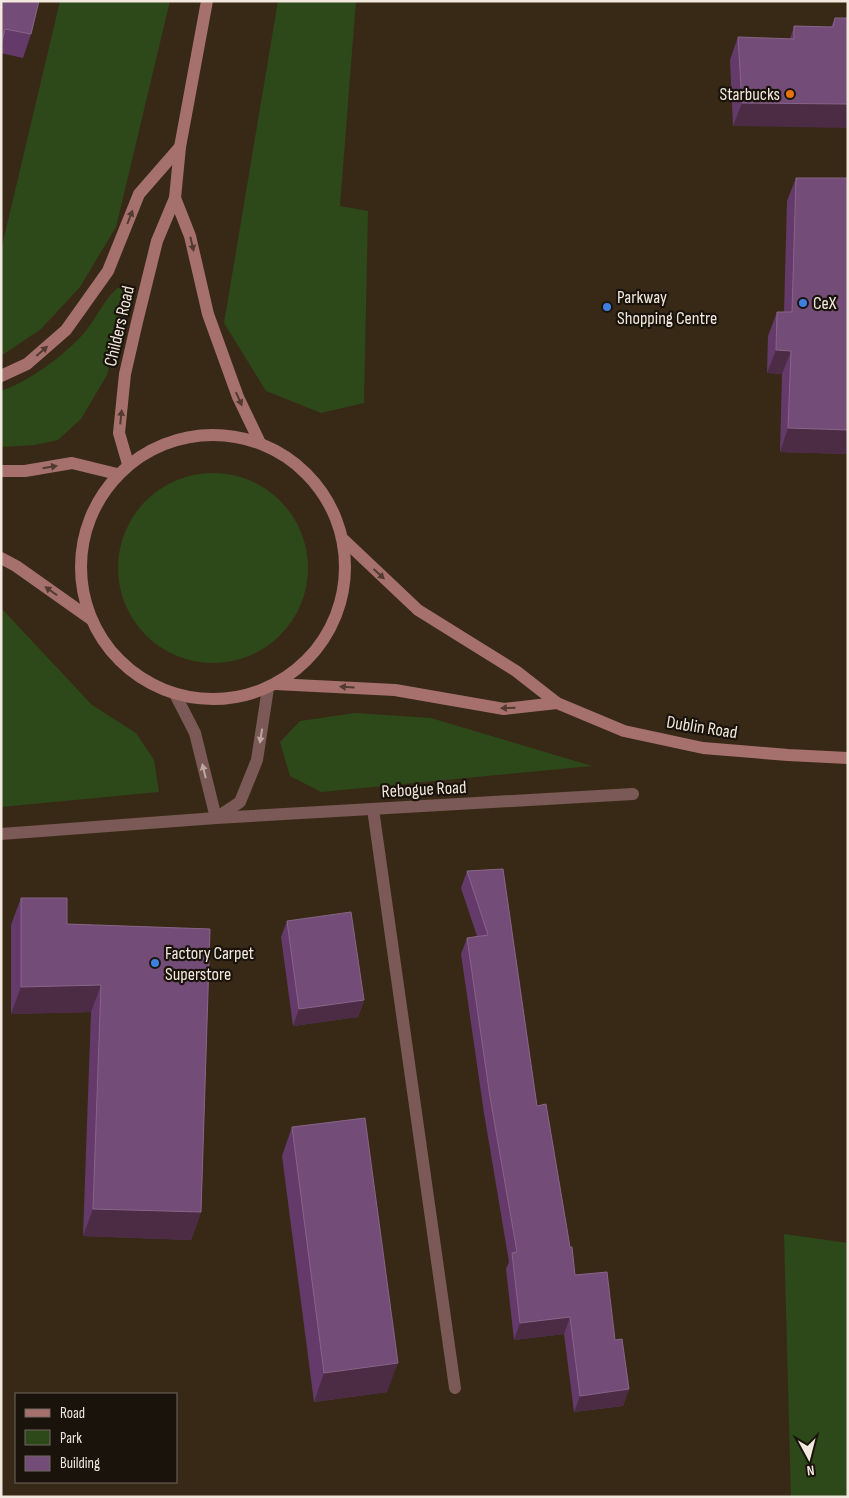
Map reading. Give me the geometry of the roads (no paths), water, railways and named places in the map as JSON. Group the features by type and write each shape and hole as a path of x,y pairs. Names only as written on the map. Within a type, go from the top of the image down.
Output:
{"main road":[{"name":"Childers Road","path":"128,464 119,433 125,374 157,241 175,198 180,147 207,1"},
{"path":"1,376 28,364 66,330 108,271 139,194 180,147"},
{"name":"Childers Road","path":"175,198 190,236 208,314 238,397 260,443"},
{"path":"271,686 303,665 325,638 340,608 346,575 344,540 339,524 324,494 301,468 273,448 260,443 215,435 169,443 128,464 117,474 95,506 82,543 81,581 91,619 111,652 140,678 176,694 222,699 271,686 395,690 504,709 557,703"},
{"path":"1,471 25,471 72,463 117,474"},
{"path":"344,540 418,610 516,671 557,703"},
{"path":"1,558 16,566 91,619"},
{"name":"Dublin Road","path":"557,703 624,731 703,748 848,758"}],"street":[{"name":"Rebogue Road","path":"216,818 240,802 257,760 271,686"},
{"path":"176,694 194,733 216,818"},
{"name":"Rebogue Road","path":"1,834 216,818 633,794"},
{"path":"373,809 454,1388"}],"place":[{"name":"Starbucks","path":"790,94"},
{"name":"CeX","path":"803,303"},
{"name":"Parkway Shopping Centre","path":"607,307"},
{"name":"Factory Carpet Superstore","path":"155,963"}]}
